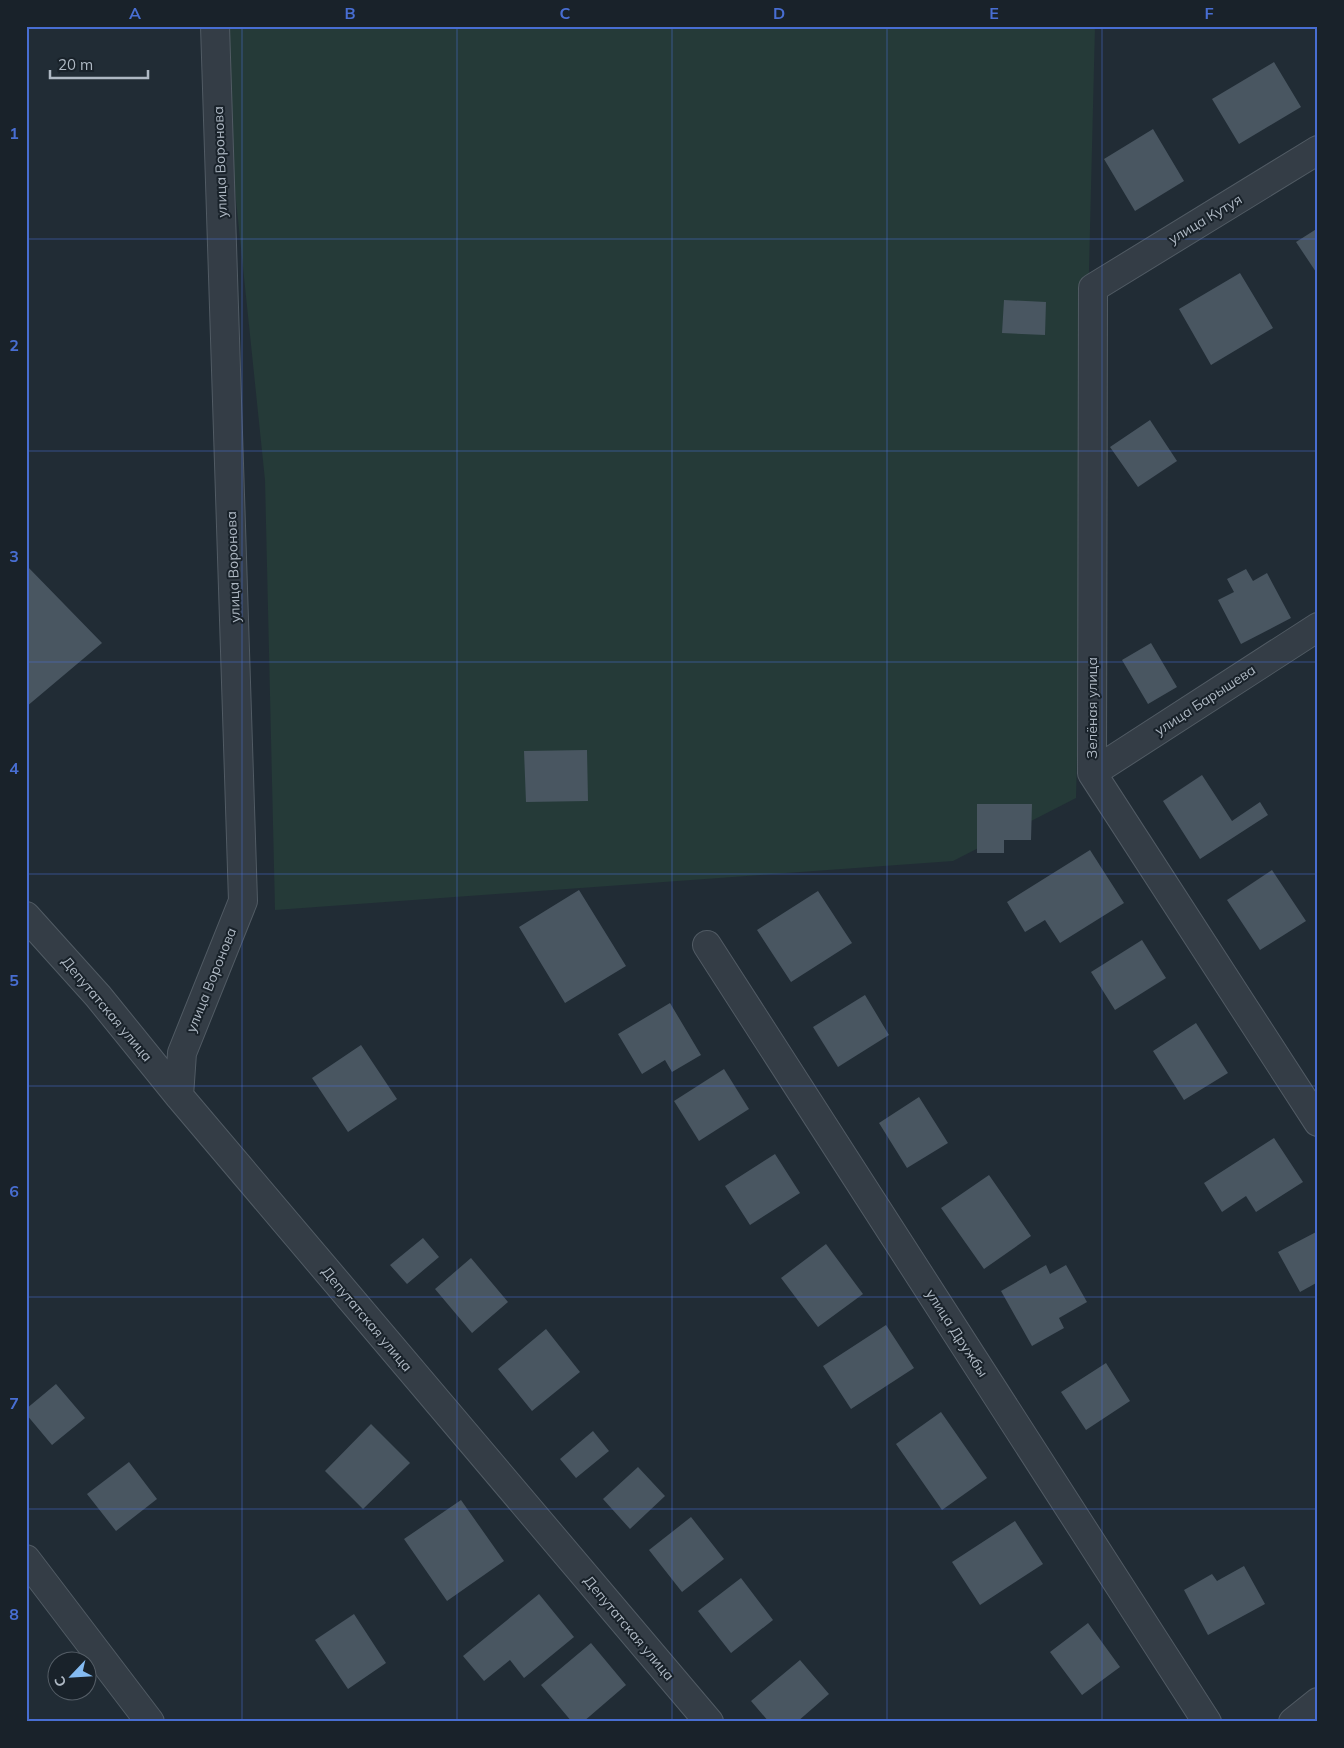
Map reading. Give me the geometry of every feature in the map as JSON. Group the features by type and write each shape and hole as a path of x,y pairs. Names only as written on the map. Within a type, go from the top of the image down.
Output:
{"street":[{"name":"улица Воронова","path":"179,1096 182,1053 244,901 215,26"},
{"name":"улица Кутуя","path":"1093,288 1318,150"},
{"name":"Зелёная улица","path":"1093,288 1092,773 1318,1122"},
{"name":"улица Барышева","path":"1092,773 1318,628"},
{"name":"Депутатская улица","path":"26,916 98,996 179,1096 708,1722"},
{"name":"улица Дружбы","path":"707,945 1207,1722"},
{"path":"26,1559 150,1722"},
{"path":"1292,1722 1318,1702"}],"green space":[{"path":"218,26 1095,26 1076,798 953,861 275,910 265,480"}],"building":[{"path":"1274,62 1301,107 1239,144 1212,99"},
{"path":"1153,129 1184,181 1135,211 1104,159"},
{"path":"1318,228 1318,275 1296,242"},
{"path":"1240,273 1273,328 1211,365 1179,309"},
{"path":"1004,300 1046,302 1045,335 1002,333"},
{"path":"1150,420 1177,461 1138,487 1110,447"},
{"path":"26,565 102,643 26,707"},
{"path":"1246,569 1253,581 1267,573 1291,618 1241,644 1218,600 1234,592 1227,579"},
{"path":"1151,643 1177,687 1148,704 1122,660"},
{"path":"587,750 588,801 526,802 524,751"},
{"path":"1202,775 1232,821 1260,802 1268,815 1200,859 1163,801"},
{"path":"977,804 1032,804 1031,840 1004,840 1004,853 977,853"},
{"path":"1090,850 1124,903 1060,943 1045,920 1025,932 1007,902"},
{"path":"1272,870 1306,921 1260,950 1227,900"},
{"path":"579,890 626,966 565,1003 519,927"},
{"path":"818,891 852,943 791,982 757,930"},
{"path":"1142,940 1166,978 1115,1010 1091,972"},
{"path":"865,995 889,1035 838,1067 813,1027"},
{"path":"670,1003 701,1055 672,1072 665,1060 642,1074 618,1034"},
{"path":"1196,1023 1228,1073 1184,1100 1153,1051"},
{"path":"361,1045 397,1099 348,1132 312,1078"},
{"path":"724,1069 749,1109 699,1141 674,1101"},
{"path":"919,1097 948,1143 907,1168 879,1123"},
{"path":"1274,1138 1303,1182 1256,1212 1246,1196 1222,1212 1204,1183"},
{"path":"775,1154 800,1193 750,1225 725,1186"},
{"path":"989,1175 1031,1236 984,1269 941,1208"},
{"path":"1318,1231 1318,1282 1300,1292 1278,1252"},
{"path":"423,1238 439,1257 407,1284 390,1265"},
{"path":"826,1244 863,1294 818,1327 781,1278"},
{"path":"471,1258 508,1302 472,1333 435,1289"},
{"path":"1046,1265 1050,1274 1066,1265 1087,1302 1059,1318 1064,1328 1032,1346 1001,1291"},
{"path":"886,1325 914,1368 851,1409 823,1366"},
{"path":"546,1329 580,1372 532,1411 498,1369"},
{"path":"1106,1363 1130,1401 1086,1430 1061,1392"},
{"path":"56,1384 85,1418 52,1445 26,1414 26,1409"},
{"path":"941,1412 987,1478 942,1510 896,1444"},
{"path":"371,1424 410,1463 363,1509 325,1471"},
{"path":"593,1431 609,1451 576,1478 560,1459"},
{"path":"129,1462 157,1499 116,1531 87,1494"},
{"path":"638,1467 665,1496 630,1529 603,1499"},
{"path":"461,1500 504,1561 447,1601 404,1539"},
{"path":"691,1517 724,1559 682,1592 649,1550"},
{"path":"1015,1521 1043,1564 980,1605 952,1562"},
{"path":"1244,1566 1265,1604 1208,1635 1184,1590 1212,1574 1217,1581"},
{"path":"741,1578 773,1620 731,1653 698,1611"},
{"path":"539,1594 574,1637 524,1678 510,1660 484,1681 463,1656"},
{"path":"354,1614 386,1663 348,1689 315,1640"},
{"path":"1088,1623 1120,1667 1082,1695 1050,1652"},
{"path":"591,1643 626,1685 583,1722 572,1722 541,1685"},
{"path":"800,1660 829,1694 797,1722 769,1722 751,1701"}]}
